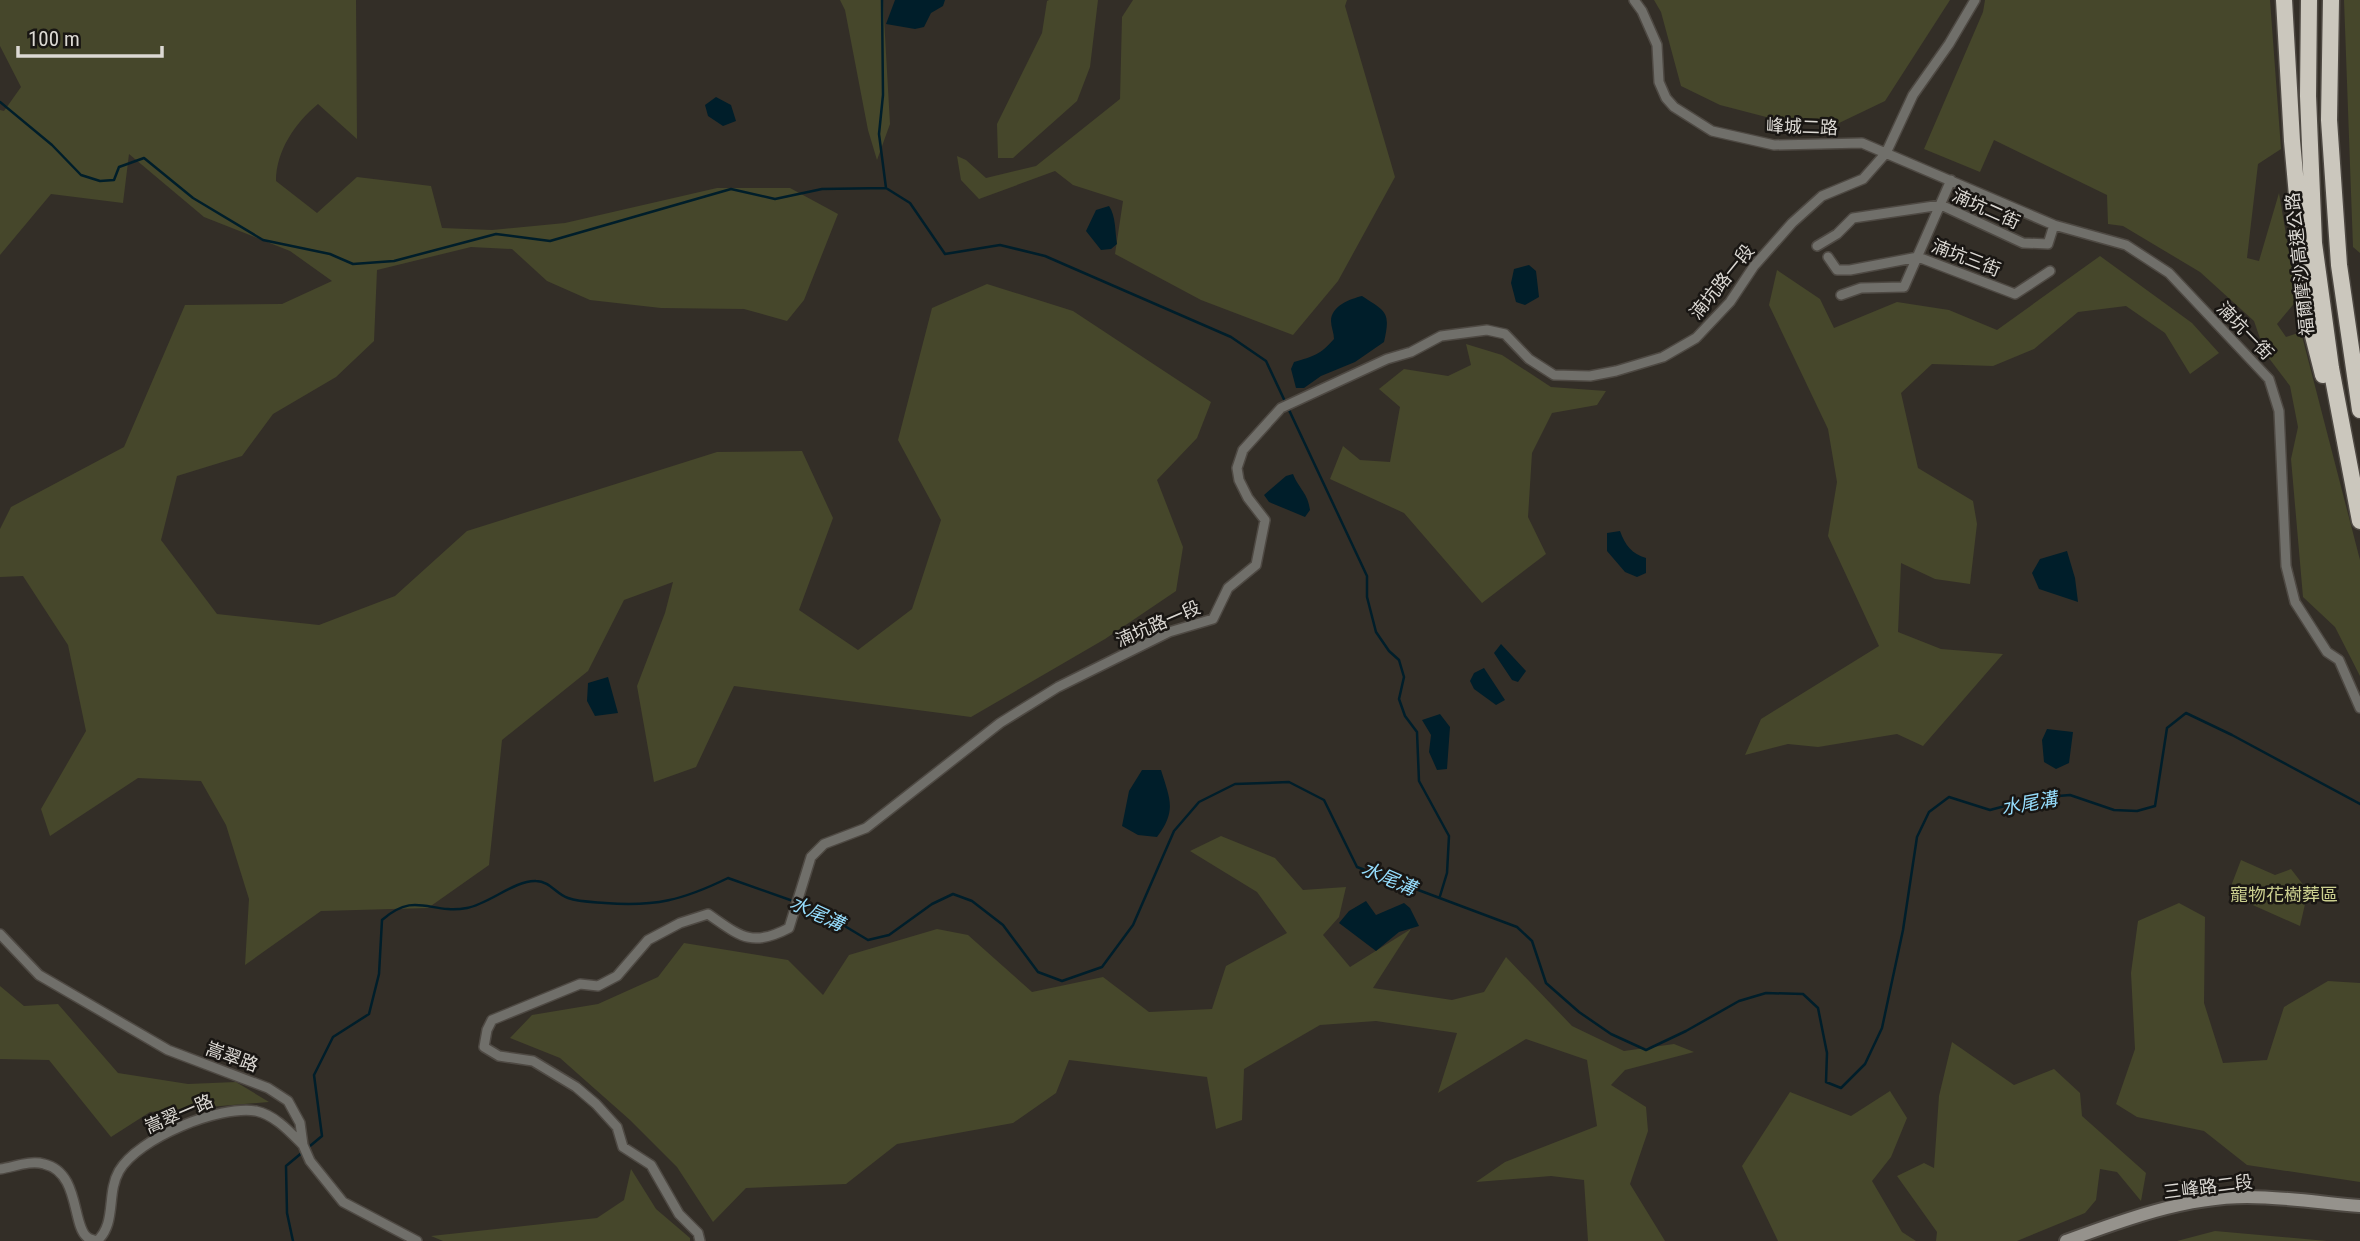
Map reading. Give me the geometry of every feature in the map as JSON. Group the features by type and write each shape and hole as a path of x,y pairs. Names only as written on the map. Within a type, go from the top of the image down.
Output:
{"highway":[{"path":"2284,0 2292,141 2308,316 2355,503"},
{"name":"福爾摩沙高速公路","path":"2309,0 2308,96 2314,243 2331,368 2360,521"},
{"path":"2331,0 2329,120 2339,265 2360,410"}],"street":[{"name":"峰城二路","path":"1634,0 1657,45 1659,82 1666,98 1674,107 1712,131 1774,145 1861,143 1886,153"},
{"name":"湳坑路一段","path":"700,1241 698,1233 679,1214 651,1165 623,1147 617,1127 596,1104 576,1087 533,1061 499,1056 484,1047 486,1030 492,1020 580,984 598,986 617,976 648,940 680,923 708,914 742,938 771,937 789,928 811,858 824,844 866,828 1000,723 1058,687 1169,632 1213,619 1228,588 1256,565 1265,520 1248,498 1239,480 1237,468 1243,450 1281,408 1387,359 1412,352 1441,336 1452,334 1487,330 1505,334 1529,359 1554,375 1590,376 1663,357 1696,338 1730,302 1754,266 1792,223 1822,197 1863,179 1886,153 1913,95 1949,44 1975,0"},
{"name":"湳坑一街","path":"1886,153 2054,225 2126,245 2169,273 2269,379 2279,411 2286,566 2295,602 2327,652 2339,660 2360,708"},
{"path":"1841,295 1861,288 1904,287 1951,180"},
{"name":"湳坑二街","path":"1817,246 1837,234 1853,218 1941,205 2023,243 2048,244 2054,225"},
{"name":"湳坑三街","path":"1828,257 1837,270 1918,257 2015,294 2050,271"},
{"name":"嵩翠路","path":"0,934 39,975 168,1050 268,1088 288,1101 300,1123 303,1145 310,1161 342,1202 417,1241"},
{"name":"嵩翠一路","path":"0,1169 31,1163 46,1164 55,1169 73,1193 83,1232 88,1238 97,1241 106,1233 111,1192 118,1173 128,1159 163,1136 220,1112 258,1111 274,1118 303,1145"},
{"name":"三峰路二段","path":"2066,1241 2129,1217 2193,1203 2247,1197 2360,1206"}],"green space":[{"path":"0,0 356,0 357,139 318,104 288,138 279,159 276,181 317,213 357,177 431,186 442,228 492,230 565,223 717,188 790,188 838,214 804,300 787,321 744,309 661,308 590,300 547,281 512,249 471,247 377,270 374,341 336,377 273,414 242,456 177,476 161,540 217,614 319,625 395,596 467,531 717,452 802,451 833,518 799,610 858,650 912,609 941,520 898,440 932,308 987,284 1073,311 1211,402 1197,438 1157,480 1183,547 1176,591 1105,639 971,717 734,686 696,767 654,782 637,686 665,613 673,582 624,600 588,671 502,740 489,865 428,908 321,911 245,965 249,899 226,825 201,781 138,778 50,836 41,809 86,731 68,645 23,576 0,577 0,529 11,507 124,447 185,305 282,304 332,281 290,251 204,217 129,154 123,203 51,194 0,255 0,110 4,111 21,87 0,46"},
{"path":"840,0 883,0 890,124 877,160 868,130 845,10"},
{"path":"1049,0 1098,0 1090,67 1077,101 1013,158 998,158 997,124 1042,33"},
{"path":"1133,0 1347,0 1345,6 1395,177 1338,281 1293,335 1201,300 1115,254 1123,201 1073,185 1055,171 979,199 961,180 957,156 966,160 986,178 1036,166 1120,99 1122,17"},
{"path":"1654,0 1950,0 1885,101 1837,124 1770,118 1720,105 1681,86 1661,12"},
{"path":"1985,0 2270,0 2281,149 2258,164 2247,258 2259,261 2279,193 2297,300 2277,324 2286,337 2301,332 2360,560 2360,676 2335,627 2303,597 2291,459 2298,427 2290,386 2265,353 2254,321 2200,272 2123,226 2108,224 2107,195 1994,140 1980,172 1924,149 1983,12"},
{"path":"2344,0 2360,0 2360,253 2353,247"},
{"path":"2100,256 2192,323 2219,353 2190,374 2165,333 2126,306 2078,312 2034,349 1993,366 1932,364 1901,393 1918,468 1973,501 1977,524 1970,584 1935,579 1901,563 1898,632 1941,649 2003,654 1923,746 1897,734 1818,747 1788,744 1745,755 1761,719 1879,646 1828,536 1837,482 1828,429 1769,305 1777,270 1820,299 1834,328 1897,302 1949,310 1997,330"},
{"path":"1466,344 1502,355 1551,387 1606,391 1597,405 1552,413 1532,453 1528,517 1546,554 1482,603 1404,513 1330,479 1343,446 1360,460 1390,462 1400,407 1379,389 1404,369 1448,376 1471,365"},
{"path":"1221,836 1275,858 1303,890 1346,887 1339,917 1323,935 1350,967 1411,929 1373,988 1452,1000 1484,992 1506,957 1572,1026 1624,1051 1674,1044 1694,1052 1625,1070 1611,1085 1646,1107 1648,1131 1630,1184 1665,1241 1588,1241 1584,1180 1551,1176 1476,1182 1505,1162 1597,1126 1587,1060 1526,1039 1438,1093 1457,1033 1376,1021 1320,1025 1244,1069 1242,1120 1216,1129 1207,1077 1069,1060 1056,1093 1013,1123 897,1144 846,1184 746,1188 713,1222 677,1167 630,1120 560,1058 510,1038 532,1015 598,1004 658,977 684,943 788,960 823,995 849,955 937,929 968,935 1032,992 1103,977 1149,1012 1212,1009 1226,966 1287,933 1257,892 1190,851"},
{"name":"寵物花樹葬區","path":"2241,860 2275,875 2291,869 2308,891 2300,926 2228,894"},
{"path":"2179,903 2205,917 2204,1003 2223,1063 2267,1060 2284,1007 2328,981 2360,983 2360,1182 2247,1165 2204,1131 2137,1117 2116,1104 2135,1049 2131,973 2138,921"},
{"path":"0,986 24,1006 58,1004 118,1073 188,1084 236,1082 269,1102 150,1112 111,1137 49,1060 0,1059"},
{"path":"1952,1042 2014,1085 2054,1069 2080,1093 2082,1116 2146,1173 2141,1201 2117,1172 2100,1169 2096,1200 2085,1213 2017,1241 1936,1241 1937,1232 1897,1176 1924,1163 1934,1168 1939,1096"},
{"path":"1890,1091 1907,1118 1891,1157 1872,1181 1902,1232 1916,1241 1778,1241 1742,1166 1790,1092 1851,1116"},
{"path":"631,1169 656,1209 690,1238 690,1241 443,1241 431,1236 597,1218 624,1200"},
{"path":"2215,1231 2327,1241 2177,1241"}],"water":[{"path":"895,0 945,0 943,6 931,13 924,27 915,29 886,24"},
{"path":"716,97 731,105 736,121 723,126 708,116 705,105"},
{"path":"1109,206 1114,219 1117,244 1111,249 1101,250 1086,231 1096,210"},
{"path":"1529,265 1536,271 1539,297 1525,305 1516,302 1511,283 1514,269"},
{"path":"1362,296 1385,313 1387,324 1384,342 1355,362 1321,376 1304,388 1296,388 1291,369 1294,362 1325,348 1334,339 1331,321 1334,311 1347,301"},
{"path":"1293,474 1309,504 1310,510 1305,517 1269,502 1264,495 1286,476"},
{"path":"1620,531 1630,548 1646,558 1646,573 1637,577 1625,572 1607,551 1607,533"},
{"path":"2067,551 2075,578 2078,602 2039,589 2032,573 2040,559"},
{"path":"1501,644 1526,671 1518,682 1512,680 1494,653"},
{"path":"1484,668 1505,700 1496,705 1474,689 1470,681 1474,673"},
{"path":"608,677 618,713 595,716 587,701 588,683"},
{"path":"1440,714 1450,727 1447,769 1437,770 1429,752 1431,735 1422,720"},
{"path":"2047,729 2073,732 2069,763 2056,769 2044,762 2042,740"},
{"path":"1142,770 1161,770 1169,797 1167,820 1157,837 1138,835 1122,826 1129,791"},
{"path":"1366,901 1376,915 1404,903 1410,908 1419,926 1399,932 1376,951 1339,923 1349,911"}],"waterway":[{"path":"882,0 883,95 879,134 886,188"},
{"path":"0,102 52,145 81,175 100,181 114,180 119,167 144,158 193,198 263,240 330,254 353,264 394,261 496,234 550,241 731,189 775,199 822,189 886,188 910,203 945,254 1000,245 1045,256 1231,337 1266,361 1367,576 1367,597 1376,632 1399,660 1404,677 1399,699 1405,716 1417,732 1419,781 1449,836 1447,873 1440,896"},
{"name":"水尾溝","path":"800,903 818,910 868,940 889,935 932,904 953,894 972,901 1003,925 1038,972 1062,981 1102,967 1133,925 1174,831 1199,802 1235,784 1289,782 1324,800 1357,867 1517,927 1532,941 1546,983 1579,1012 1611,1034 1646,1050 1739,1001 1766,993 1803,994 1818,1008 1827,1053 1826,1082 1841,1088 1865,1064 1882,1028 1903,930 1917,837 1929,812 1949,797 1990,810 2035,798 2070,795 2114,810 2137,811 2155,806 2167,728 2186,713 2360,804"},
{"name":"水尾溝","path":"293,1241 287,1213 286,1166 322,1136 314,1075 333,1037 369,1014 379,974 382,920 394,911 414,905 443,909 467,908 519,884 536,881 577,900 639,904 682,897 728,878 793,901"}]}
